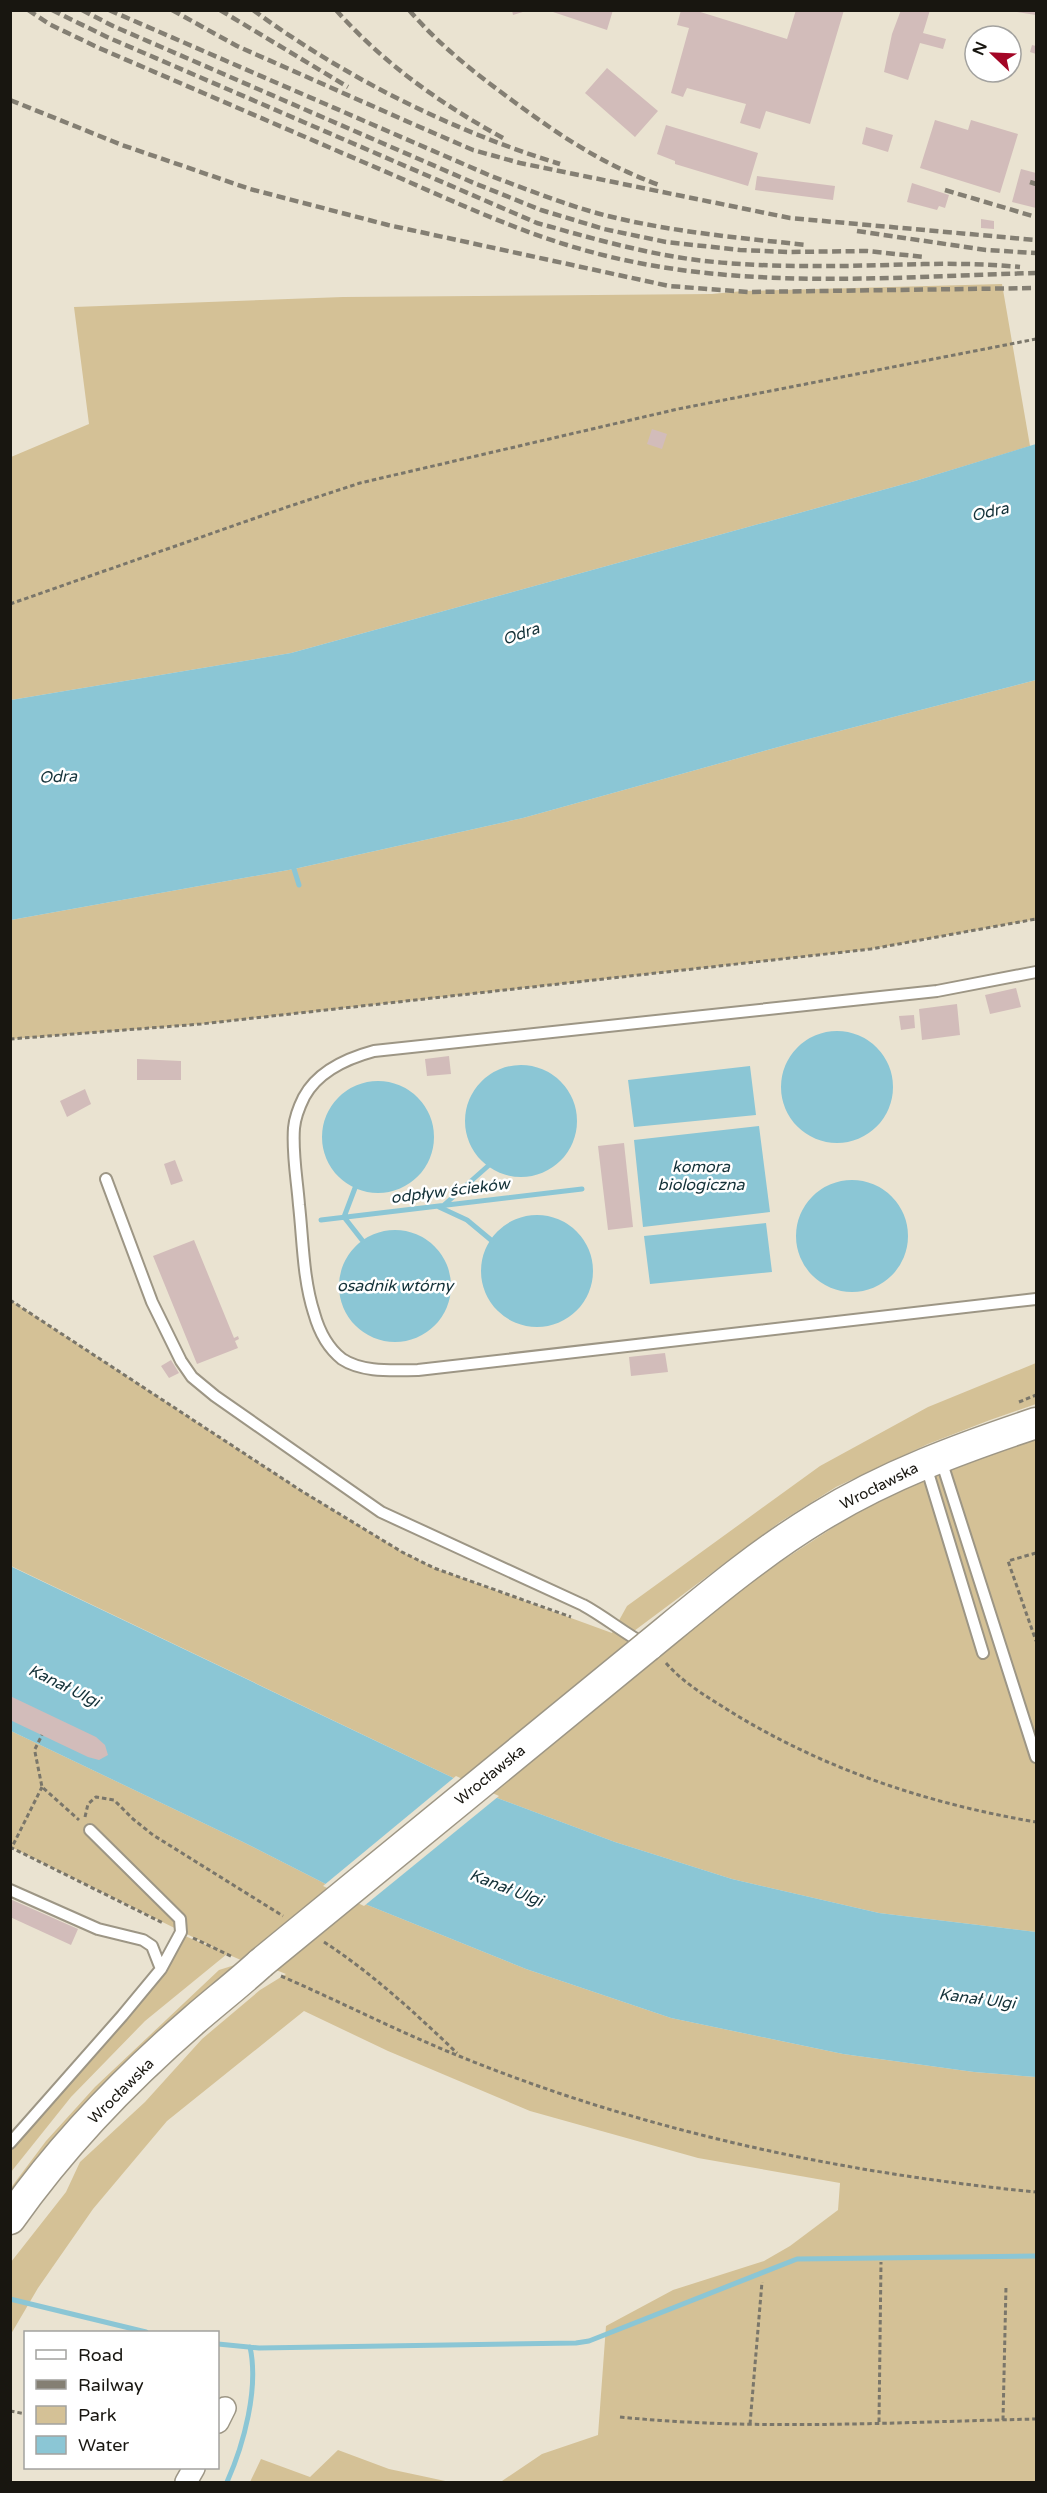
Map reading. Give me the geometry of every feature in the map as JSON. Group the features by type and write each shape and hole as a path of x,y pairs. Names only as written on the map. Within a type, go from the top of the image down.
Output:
{"main road":[{"name":"Wrocławska","path":"10,2219 79,2133 133,2077 193,2021 258,1966 655,1653 752,1563 819,1517 932,1460 1036,1423"}],"lane":[{"path":"1036,972 937,991 374,1051 338,1065 313,1085 298,1110 293,1143 304,1258 314,1315 331,1348 344,1360 380,1370 418,1370 1036,1299"},
{"path":"106,1179 152,1302 181,1361 215,1396 381,1512 583,1605 655,1653"},
{"path":"932,1460 983,1653"},
{"path":"932,1460 1036,1757"},
{"path":"10,2143 161,1969 181,1932 180,1919 90,1830"},
{"path":"10,1890 98,1929 143,1940 152,1946 161,1969"}],"path":[{"path":"10,604 360,483 678,409 1036,339"},
{"path":"10,1039 201,1024 871,949 1036,919"},
{"path":"10,1300 300,1490 402,1552 434,1568 573,1618"},
{"path":"1036,1553 1008,1561 1036,1641"},
{"path":"655,1653 680,1678 709,1699 752,1725 840,1768 920,1797 1036,1822"},
{"path":"42,1735 35,1751 42,1787 90,1830"},
{"path":"42,1787 11,1849 181,1932 460,2056 580,2099 743,2146 882,2174 1036,2192"},
{"path":"90,1830 85,1817 88,1804 96,1797 114,1800 153,1835 290,1921"},
{"path":"320,1940 340,1953 416,2014 460,2056"},
{"path":"879,2422 881,2262"},
{"path":"750,2424 762,2282"},
{"path":"1003,2420 1006,2286"},
{"path":"620,2417 692,2424 1036,2419"}],"green space":[{"path":"1002,284 1030,446 915,481 291,653 11,700 11,457 89,424 74,307 343,297 712,294 743,291"},
{"path":"1036,680 1036,919 871,949 201,1024 11,1039 11,920 294,869 523,818 793,743"},
{"path":"10,1300 300,1490 402,1552 434,1568 612,1633 627,1606 820,1466 928,1407 1036,1363 1036,1404 928,1444 836,1487 780,1522 626,1637 657,1654 742,1587 840,1523 906,1485 1036,1435 1036,1932 879,1913 732,1879 615,1842 489,1795 11,1566"},
{"path":"11,1731 243,1842 365,1904 526,1969 671,2018 843,2054 974,2072 1036,2077 1036,2482 450,2482 502,2481 542,2454 598,2435 606,2326 673,2290 764,2261 790,2246 838,2210 840,2183 698,2158 530,2111 388,2051 304,2011 167,2121 93,2209 38,2288 11,2334 11,2262 66,2192 80,2162 145,2102 202,2039 260,1990 286,1974 261,1964 257,1967 227,1954 145,2021 71,2097 11,2172 10,2151 36,2116 156,1982 185,1936 221,1951 11,1847"},
{"path":"238,1964 11,2196 10,2189 46,2141 95,2087 219,1970"},
{"path":"338,2450 389,2469 450,2482 250,2482 261,2459 310,2477"}],"water":[{"name":"Odra","path":"1036,444 1036,680 793,743 523,818 294,869 11,920 11,700 291,653 915,481"},
{"path":"837,1031 858,1035 877,1047 889,1066 893,1087 889,1108 877,1127 858,1139 837,1143 816,1139 797,1127 785,1108 781,1087 785,1066 797,1047 816,1035"},
{"path":"521,1065 542,1069 561,1081 573,1100 577,1121 573,1142 561,1161 542,1173 521,1177 500,1173 481,1161 469,1142 465,1121 469,1100 481,1081 500,1069"},
{"name":"komora biologiczna","path":"750,1066 756,1115 634,1127 628,1080"},
{"path":"378,1081 399,1085 418,1097 430,1116 434,1137 430,1158 418,1177 399,1189 378,1193 357,1189 338,1177 326,1158 322,1137 326,1116 338,1097 357,1085"},
{"name":"komora biologiczna","path":"759,1126 770,1212 643,1227 634,1140"},
{"path":"852,1180 873,1184 892,1196 904,1215 908,1236 904,1257 892,1276 873,1288 852,1292 831,1288 812,1276 800,1257 796,1236 800,1215 812,1196 831,1184"},
{"name":"osadnik wtórny","path":"537,1215 558,1219 577,1231 589,1250 593,1271 589,1292 577,1311 558,1323 537,1327 516,1323 497,1311 485,1292 481,1271 485,1250 497,1231 516,1219"},
{"name":"komora biologiczna","path":"766,1223 772,1272 650,1284 644,1236"},
{"name":"osadnik wtórny","path":"395,1230 416,1234 435,1246 447,1265 451,1286 447,1307 435,1326 416,1338 395,1342 374,1338 355,1326 343,1307 339,1286 343,1265 355,1246 374,1234"},
{"name":"Kanał Ulgi","path":"10,1566 489,1795 615,1842 732,1879 879,1913 1036,1932 1036,2077 974,2072 843,2054 671,2018 526,1969 365,1904 243,1842 11,1731"}],"pier":[{"path":"456,1776 499,1796 364,1906 323,1886"}],"building":[{"path":"512,10 526,10 526,11 513,15"},
{"path":"547,10 613,10 607,30"},
{"path":"681,10 694,10 787,39 796,10 844,10 810,124 766,111 760,129 740,123 746,104 687,88 683,97 671,93 689,28 677,25"},
{"path":"901,10 930,10 923,33 946,39 943,49 920,43 908,80 884,72 892,34"},
{"path":"1017,10 1036,10 1036,15 1017,12"},
{"path":"1032,45 1036,46 1036,54 1030,52"},
{"path":"607,68 658,111 635,137 585,93"},
{"path":"935,120 968,130 971,120 1018,134 1000,193 920,168"},
{"path":"666,125 758,153 748,186 675,164 675,161 657,154"},
{"path":"866,127 893,135 888,152 862,144"},
{"path":"1021,169 1036,173 1036,208 1012,202"},
{"path":"757,176 835,186 833,200 755,190"},
{"path":"912,183 949,195 945,208 939,206 937,210 907,202"},
{"path":"981,219 994,221 994,229 981,228"},
{"path":"652,429 667,434 662,449 647,444"},
{"path":"1016,988 1021,1007 990,1014 985,995"},
{"path":"957,1004 960,1035 922,1040 919,1009"},
{"path":"914,1015 915,1028 901,1030 899,1016"},
{"path":"449,1056 451,1074 427,1076 425,1059"},
{"path":"137,1059 181,1061 181,1080 137,1080"},
{"path":"85,1089 91,1104 67,1117 60,1101"},
{"path":"624,1143 633,1227 608,1230 598,1146"},
{"path":"175,1160 183,1181 171,1185 164,1164"},
{"path":"194,1240 234,1338 238,1336 239,1339 235,1341 238,1348 197,1364 153,1256"},
{"path":"665,1353 668,1372 631,1376 629,1357"},
{"path":"171,1360 179,1373 169,1378 161,1366"},
{"path":"10,1696 96,1737 105,1745 108,1755 99,1760 88,1757 10,1720"},
{"path":"10,1899 78,1929 71,1945 10,1917"}],"waterway":[{"name":"odpływ ścieków","path":"294,869 299,885"},
{"path":"444,1205 488,1166"},
{"name":"odpływ ścieków","path":"355,1188 344,1217 362,1240"},
{"name":"odpływ ścieków","path":"321,1220 582,1189"},
{"path":"439,1207 467,1220 491,1240"},
{"path":"219,2344 259,2348 576,2343 589,2341 797,2259 1036,2256"},
{"path":"10,2299 142,2331"},
{"path":"227,2482 239,2451 248,2416 253,2380 250,2347"}],"railway":[{"path":"28,10 49,24 99,48 462,205 514,227 595,253 649,265 704,273 759,277 814,279 1036,273"},
{"path":"52,10 107,37 537,223 585,236 665,255 738,264 775,266 968,264 1020,267"},
{"path":"82,10 113,26 474,183 541,210 604,229 666,242 740,250 867,251 924,257"},
{"path":"109,10 491,176 563,203 608,216 657,226 807,245"},
{"path":"172,10 237,46 413,124 473,150 520,163 790,218 1036,240"},
{"path":"220,10 348,87"},
{"path":"253,10 325,58 400,100 479,135 560,164"},
{"path":"336,10 354,30 414,82 503,138"},
{"path":"409,10 458,58 548,126 601,159 659,185"},
{"path":"10,100 122,145 250,189 388,225 669,286 748,292 1036,288"},
{"path":"1030,182 1036,184"},
{"path":"945,190 1036,217"},
{"path":"857,231 986,250 1036,253"}]}
